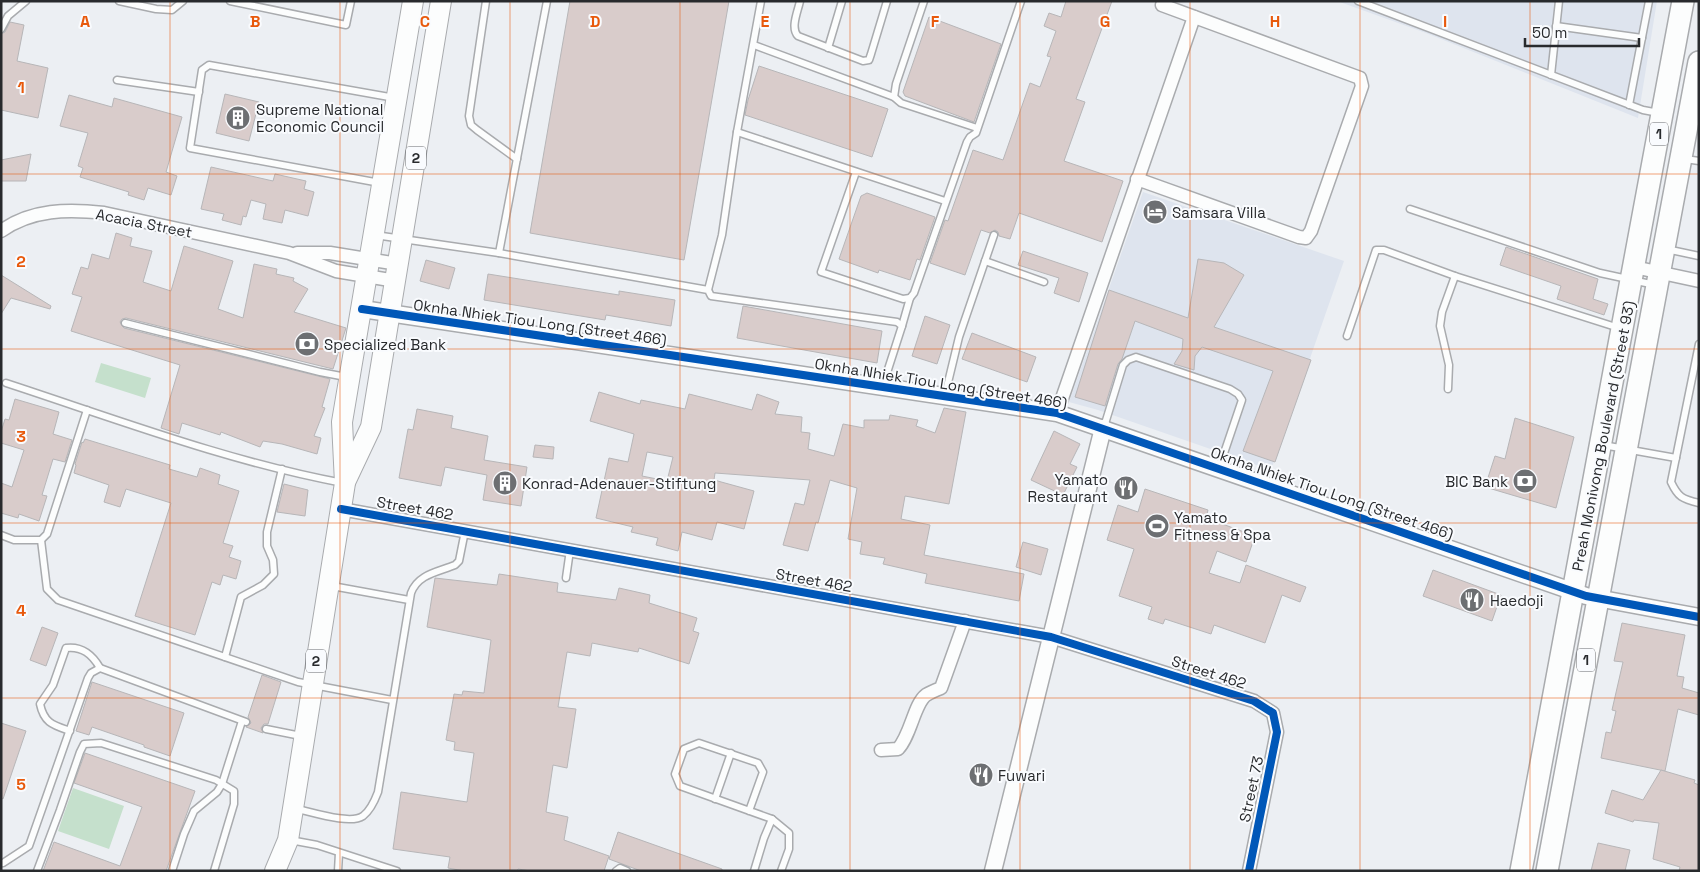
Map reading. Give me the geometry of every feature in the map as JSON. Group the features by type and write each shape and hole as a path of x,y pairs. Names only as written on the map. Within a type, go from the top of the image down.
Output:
{"highway":[{"name":"Preah Monivong Boulevard (Street 93)","path":"1521,871 1684,1"},
{"name":"Preah Monivong Boulevard (Street 93)","path":"1548,871 1658,279 1664,249 1690,160 1699,62"}],"main road":[{"name":"2","path":"275,871 288,840 313,685 344,483 342,422 413,1"},
{"name":"2","path":"344,483 371,427 441,1"},
{"name":"2","path":"288,840 293,871"}],"street":[{"path":"1137,179 1306,238 1311,231 1362,86 1360,78 1162,5"},
{"path":"1056,413 1194,17"},
{"name":"Acacia Street","path":"1,231 11,224 44,213 74,210 104,214 289,253 328,269 369,268"},
{"name":"Acacia Street","path":"289,253 330,253 369,268"},
{"path":"369,268 397,272"},
{"path":"369,268 397,272"},
{"path":"1633,273 1658,279 1699,281"},
{"name":"Oknha Nhiek Tiou Long (Street 466)","path":"362,309 1056,413 1574,592 1699,617"},
{"path":"993,871 1103,428"},
{"name":"Street 462","path":"340,509 1051,637 1254,701 1273,713"},
{"path":"882,750 898,749 905,741 921,701 926,695 941,688 965,621"},
{"name":"Street 73","path":"1249,871 1277,732 1273,713"}],"lane":[{"path":"1,29 8,16 26,1"},
{"path":"119,1 156,9 172,10 183,1"},
{"path":"230,1 346,25 351,1"},
{"path":"486,1 468,116 471,125 476,130 517,159"},
{"path":"499,253 547,1"},
{"path":"761,1 737,132 722,235 708,290 711,296 897,322 902,326"},
{"path":"800,1 794,29 798,36 864,61 869,60 887,1"},
{"path":"828,48 842,1"},
{"path":"894,97 896,84 924,1"},
{"path":"882,387 910,298 914,293 967,142 970,136 976,133 1021,1"},
{"path":"1358,1 1643,110 1663,113"},
{"path":"1550,75 1559,1"},
{"path":"1628,104 1649,1"},
{"path":"1556,26 1642,38"},
{"path":"754,45 894,97 901,103 977,128"},
{"path":"382,183 190,148 198,92 202,70 209,65 396,98"},
{"path":"117,80 198,92"},
{"path":"737,132 945,201"},
{"path":"856,172 820,272 903,298 910,298"},
{"path":"1410,210 1600,273 1633,273"},
{"path":"374,234 499,253 708,290"},
{"path":"945,396 959,337 994,235"},
{"path":"1664,249 1699,256"},
{"path":"1347,336 1376,250 1384,250 1455,276 1623,329"},
{"path":"985,261 1044,282"},
{"path":"1448,389 1449,365 1440,326 1442,312 1455,276"},
{"path":"125,323 350,378"},
{"path":"1699,344 1671,482 1676,493 1685,500 1699,503"},
{"path":"1103,428 1123,365 1128,360 1136,357 1230,389 1238,394 1242,400 1219,468"},
{"path":"6,383 185,442 282,469 344,483"},
{"path":"1,535 14,540 41,540 47,534 87,410"},
{"path":"1601,444 1676,458"},
{"path":"225,657 241,597 263,585 274,574 273,560 267,546 267,532 282,469"},
{"path":"293,808 350,820 363,816 372,805 378,792 409,600 414,584 420,579 455,565 459,561 465,531"},
{"path":"41,540 47,589 58,600 279,676 313,685 392,700"},
{"path":"566,578 570,550"},
{"path":"328,586 409,600"},
{"path":"70,731 52,724 42,716 40,704 53,685 66,648 72,647 86,650 100,668 244,721 222,784 217,792 194,811 172,871"},
{"path":"3,863 29,846 88,678 91,673 100,668"},
{"path":"266,729 304,737"},
{"path":"37,871 80,752 84,744 101,743 216,780 234,791 234,804 214,871"},
{"path":"749,811 763,772 758,763 699,743 684,749 675,774 680,786 715,799 749,811 772,819 789,833 789,849 781,871"},
{"path":"715,799 731,753"},
{"path":"754,871 772,819"},
{"path":"288,840 317,846 396,871"},
{"path":"338,871 339,853"},
{"path":"616,871 620,868 627,871"}],"shaded area":[{"path":"1337,1 1657,1 1638,118 1426,33"},
{"path":"1143,192 1344,261 1271,470 1098,410 1069,402"}],"green space":[{"path":"101,363 151,378 145,398 95,382"},
{"path":"73,788 124,806 109,849 58,831"}],"building":[{"path":"570,1 729,1 684,260 530,233"},
{"path":"1066,1 1112,1 1076,99 1085,102 1064,161 1123,181 1102,242 1019,213 1010,239 999,236 995,230 990,233 981,230 965,275 930,263 945,220 948,221 973,150 1003,160 1030,83 1040,87 1051,57 1047,56 1056,31 1044,26 1049,13 1061,17"},
{"path":"929,17 1001,44 974,122 905,96 903,92"},
{"path":"10,22 24,25 17,61 48,68 38,118 1,110 1,34 5,32"},
{"path":"759,66 888,109 872,157 745,115"},
{"name":"Supreme National Economic Council","path":"225,94 259,102 249,141 216,133"},
{"path":"69,95 112,107 114,98 182,117 166,172 177,176 171,195 148,188 144,200 128,195 129,192 80,177 83,168 78,166 88,133 60,126"},
{"path":"31,154 26,181 1,181 1,160"},
{"path":"211,167 273,181 275,174 306,181 304,189 314,192 308,216 285,210 282,223 263,219 266,204 251,200 246,217 243,216 241,225 222,220 224,214 201,209"},
{"path":"867,193 935,217 920,260 917,259 910,280 879,270 878,273 839,259 861,196"},
{"path":"116,233 132,238 130,246 152,251 143,282 171,291 184,246 233,261 218,309 243,318 254,264 277,269 276,274 294,278 293,281 308,289 294,312 346,328 333,369 126,318 120,322 124,328 330,379 322,407 325,408 314,436 321,438 317,454 282,444 263,441 260,447 221,432 220,435 182,423 179,434 161,428 180,365 71,331 82,297 72,294 81,267 88,269 92,254 109,259"},
{"path":"1506,247 1598,279 1593,299 1608,304 1604,315 1557,299 1561,286 1500,265"},
{"path":"1023,251 1088,273 1079,302 1054,293 1059,278 1018,265"},
{"path":"1198,259 1224,263 1244,275 1214,327 1311,360 1275,462 1243,451 1273,371 1202,347 1195,356 1194,370 1174,364 1182,351 1183,339 1135,321 1122,359 1118,364 1105,406 1075,397 1109,290 1188,318"},
{"path":"426,260 455,268 449,289 420,281"},
{"path":"488,274 619,295 619,291 675,300 671,326 606,315 605,320 484,300"},
{"path":"1,275 51,306 50,309 11,298 1,314"},
{"path":"743,306 882,331 877,363 737,338"},
{"path":"925,316 950,325 937,364 912,356"},
{"path":"972,333 1036,357 1027,382 962,359"},
{"path":"599,392 640,404 641,400 685,409 689,394 752,410 757,394 779,402 775,414 802,417 801,432 810,433 808,449 834,456 843,424 864,428 864,420 889,420 890,415 918,420 916,426 935,433 944,408 966,412 949,504 905,496 901,519 930,525 924,555 1024,574 1019,601 925,583 927,574 883,564 885,558 860,554 862,542 848,539 857,488 830,480 808,551 783,545 795,503 804,505 810,480 715,473 714,480 754,491 744,529 717,522 712,540 682,532 678,551 656,545 658,538 631,532 633,527 596,518 609,458 628,462 634,434 590,421","holes":["647,452 673,457 667,481 642,476"]},
{"path":"15,399 59,412 53,434 72,440 65,462 53,459 42,495 47,496 39,521 19,514 18,518 1,513 1,483 12,487 24,450 1,443 1,432 5,419 9,420"},
{"path":"417,409 453,416 451,428 488,436 484,460 527,467 521,506 483,500 487,475 445,467 441,486 399,478 408,429 413,430"},
{"path":"1515,418 1574,437 1556,508 1485,487 1495,456 1505,459"},
{"path":"1054,431 1080,444 1070,464 1077,467 1063,495 1031,480"},
{"path":"85,439 170,465 169,469 197,477 200,468 220,475 218,484 239,491 223,543 233,546 229,557 241,561 236,579 223,575 220,585 212,582 195,635 135,616 171,503 126,489 120,507 104,502 109,485 74,473 82,442"},
{"path":"535,445 554,447 553,459 533,457"},
{"path":"284,484 308,490 305,516 277,512"},
{"path":"1145,489 1208,510 1206,518 1255,536 1246,562 1217,551 1209,573 1240,583 1246,565 1306,587 1300,602 1282,595 1265,643 1214,625 1211,634 1165,619 1163,624 1148,619 1152,607 1119,596 1134,549 1107,540 1118,505 1138,512"},
{"path":"1023,542 1048,549 1041,575 1016,567"},
{"path":"1433,570 1501,595 1492,621 1423,596"},
{"path":"499,574 558,583 557,592 616,600 619,588 650,595 649,603 697,618 693,631 699,633 689,664 639,648 638,652 592,643 590,656 567,652 558,707 576,709 567,768 553,765 546,812 568,817 564,840 609,856 604,871 530,871 518,869 517,871 464,871 448,868 450,857 393,849 401,792 467,802 474,753 454,750 455,742 446,740 454,694 462,695 463,691 484,693 491,640 427,627 435,578 497,585"},
{"path":"1622,623 1685,635 1677,676 1684,677 1682,688 1699,693 1699,715 1678,709 1665,771 1601,758 1606,732 1611,733 1616,711 1612,710 1623,662 1614,661"},
{"path":"42,627 58,633 46,666 30,660"},
{"path":"262,675 281,682 268,724 264,724 261,728 263,733 246,727 251,723 248,717"},
{"path":"92,682 184,713 170,756 92,727 89,735 76,731"},
{"path":"1,723 26,731 3,799 1,798"},
{"path":"85,753 195,791 166,871 43,871 54,842 120,866 142,807 74,783"},
{"path":"1661,770 1695,780 1694,783 1699,785 1699,871 1679,871 1680,867 1653,859 1659,823 1634,820 1633,822 1605,813 1612,790 1643,800"},
{"path":"618,832 722,869 722,871 641,871 609,859"},
{"path":"1598,843 1630,850 1625,871 1591,871"}],"cycle path":[{"path":"362,309 1057,413 1586,596 1699,617"},
{"path":"341,509 1051,637 1254,701 1273,713 1277,732 1249,871"}],"place":[{"name":"Supreme National Economic Council","path":"238,118"},
{"name":"Samsara Villa","path":"1155,212"},
{"name":"Specialized Bank","path":"307,344"},
{"name":"BIC Bank","path":"1525,481"},
{"name":"Konrad-Adenauer-Stiftung","path":"505,483"},
{"name":"Yamato Restaurant","path":"1126,488"},
{"name":"Yamato Fitness & Spa","path":"1157,526"},
{"name":"Haedoji","path":"1472,600"},
{"name":"Fuwari","path":"981,775"}]}
